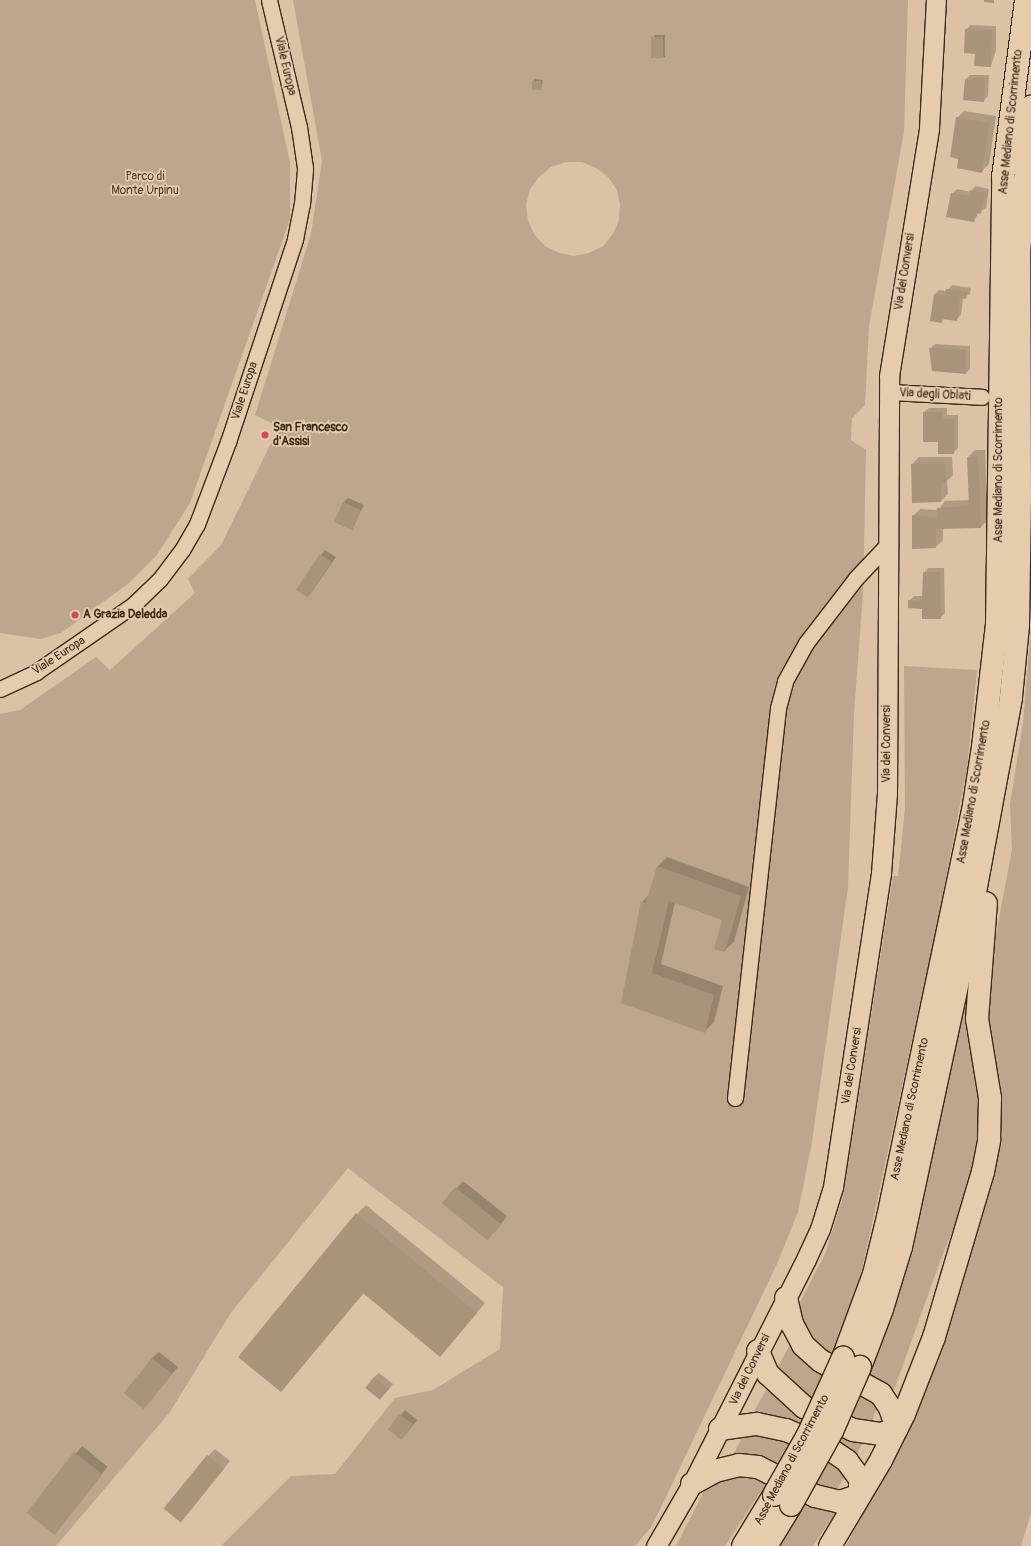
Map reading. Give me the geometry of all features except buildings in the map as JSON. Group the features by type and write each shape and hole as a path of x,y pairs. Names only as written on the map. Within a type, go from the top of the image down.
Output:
{"highway":[{"name":"Asse Mediano di Scorrimento","path":"743,1546 782,1500 832,1431 888,1218 972,813 983,747 997,625 1003,177 1026,0"},
{"name":"Asse Mediano di Scorrimento","path":"851,1362 882,1309 901,1247 977,885 1011,697 1018,625 1020,496 1019,254 1031,106"},
{"path":"830,1546 897,1428 934,1337 983,1172 989,1140 990,1098 977,1019 986,900 977,885"},
{"path":"786,1298 792,1324 803,1345 821,1361 881,1394 890,1408 897,1428"},
{"path":"758,1351 768,1374 804,1407 853,1430 882,1434 897,1428"},
{"path":"720,1429 757,1424 786,1430 828,1448 846,1461 860,1479 860,1495"},
{"path":"692,1484 715,1471 739,1465 758,1467 821,1497 840,1502 860,1495"},
{"name":"Asse Mediano di Scorrimento","path":"766,1546 782,1500"}],"street":[{"name":"Viale Europa","path":"0,688 36,672 133,605 160,579 182,550 197,524 247,384 295,239 303,186 305,168 299,127 269,0"},
{"name":"Via dei Conversi","path":"656,1546 692,1484 786,1298 820,1229 833,1187 881,873 887,793 888,392 895,332 929,128 936,0"},
{"name":"Via degli Oblati","path":"888,392 982,397"},
{"path":"735,1098 778,708 785,681 806,644 856,578 888,544"}],"green space":[{"name":"Parco di Monte Urpinu","path":"0,0 255,0 290,163 290,219 190,503 157,555 129,583 61,633 41,639 0,633"},
{"path":"293,0 908,0 904,132 869,326 865,405 852,418 851,440 866,450 863,593 854,713 848,887 812,1142 798,1212 776,1266 652,1526 635,1546 221,1546 291,1476 335,1474 395,1398 433,1390 500,1349 503,1287 348,1168 230,1314 170,1412 56,1546 0,1546 0,714 20,710 96,657 110,670 195,593 188,579 221,545 279,427 255,415 311,234 322,161","holes":["566,162 582,162 596,168 608,177 617,190 620,205 619,220 613,234 603,246 589,253 574,256 559,253 545,246 534,234 528,220 526,205 530,189 539,177 551,167"]},
{"path":"1031,628 1031,1513 1021,1546 846,1546 922,1400 958,1293 989,1179 986,1035 992,956 1012,849 1010,804 1023,723"},
{"path":"904,666 977,670 967,768 935,935 865,1256 857,1288 830,1356 810,1339 799,1313 800,1302 825,1254 843,1197 893,876 898,876 905,809"},
{"path":"966,1000 971,1001 980,1096 981,1147 965,1200 939,1264 894,1390 890,1391 868,1375 902,1279 927,1181"},
{"path":"792,1341 880,1399 871,1424 868,1425 808,1399 777,1368"},
{"path":"769,1385 864,1439 857,1454 853,1456 768,1416 753,1413"},
{"path":"745,1432 777,1434 848,1472 837,1489 832,1490 775,1463 733,1455"},
{"path":"741,1470 836,1508 836,1512 813,1546 779,1546 801,1512 763,1488 725,1546 676,1546 705,1489 714,1479"}],"place":[{"name":"San Francesco d'Assisi","path":"265,435"},
{"name":"A Grazia Deledda","path":"75,615"}]}
